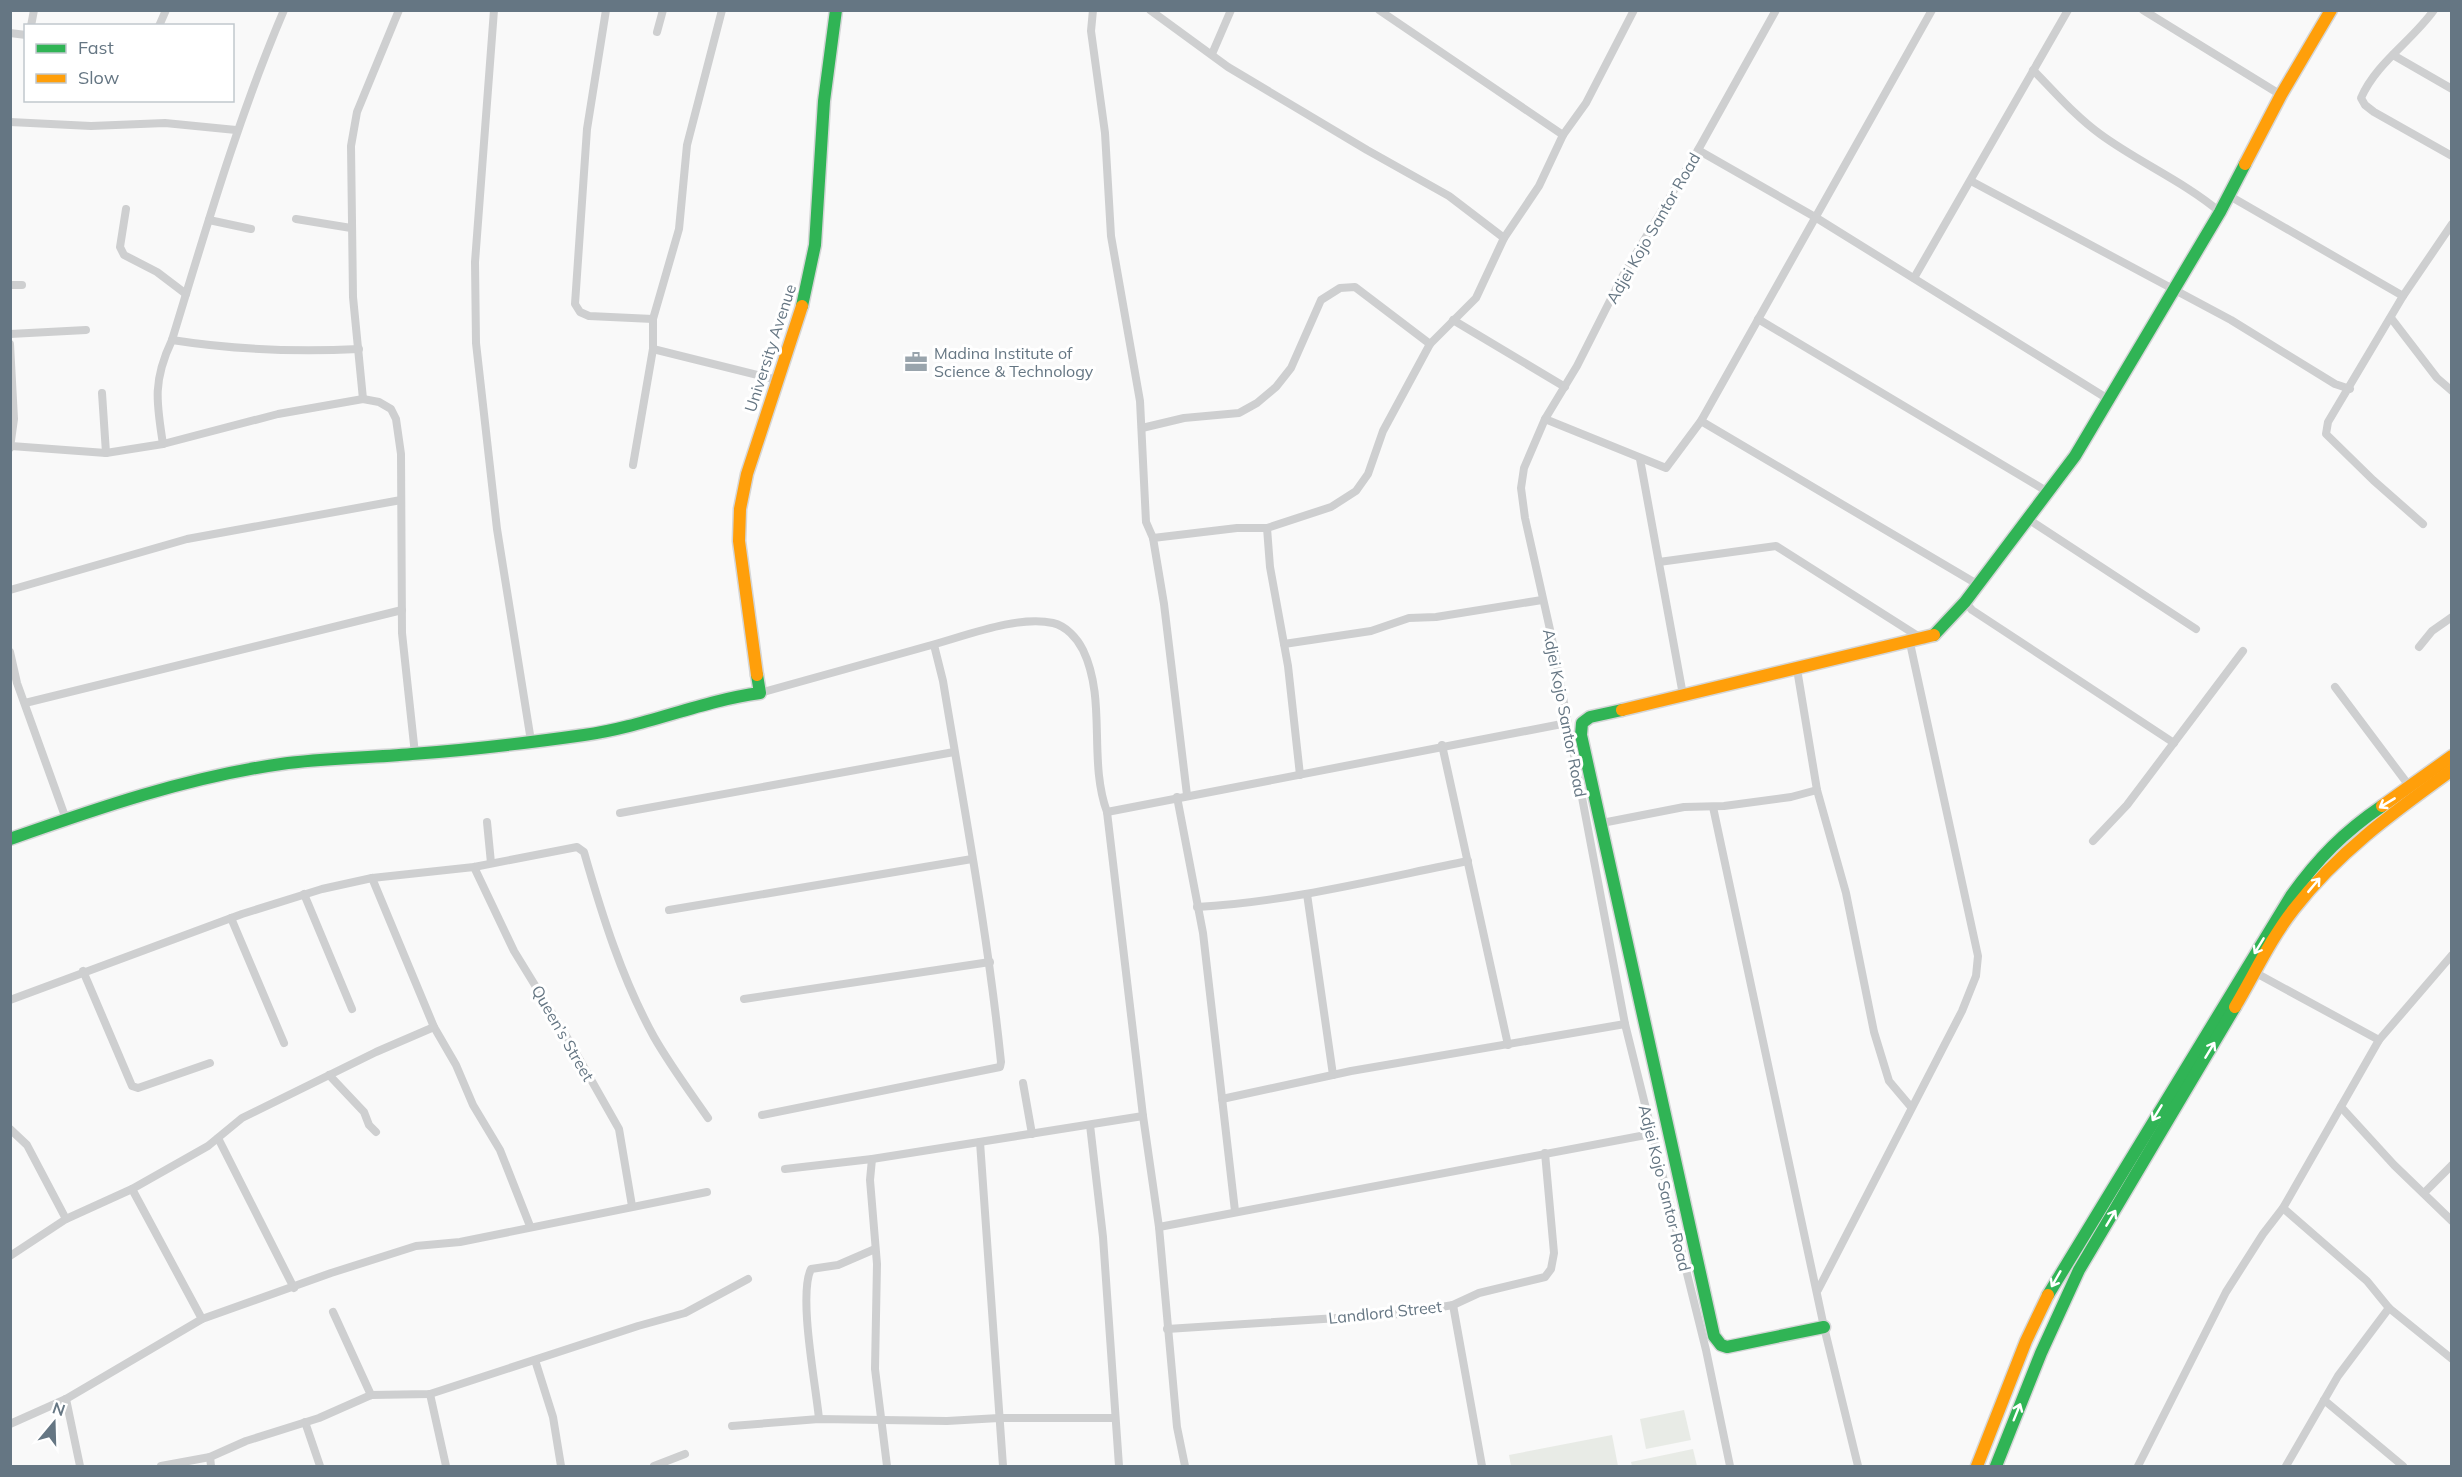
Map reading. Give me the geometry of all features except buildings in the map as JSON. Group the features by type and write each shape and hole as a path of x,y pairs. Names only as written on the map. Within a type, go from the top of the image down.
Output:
{"street":[{"path":"160,24 166,10"},
{"path":"163,444 156,384 161,364 172,340 226,170 236,130 284,10"},
{"path":"363,399 353,297 351,146 357,112 399,10"},
{"path":"494,10 475,262 476,343 497,529 531,741"},
{"path":"606,10 587,129 575,304 580,312 589,316 652,319"},
{"path":"657,32 663,10"},
{"path":"633,465 653,349 652,319 679,229 687,145 722,10"},
{"name":"University Avenue","path":"760,693 748,624 739,526 747,474 812,265 823,111 836,10"},
{"path":"1093,10 1092,31 1105,133 1111,236 1130,337 1142,428 1146,522 1153,538 1187,795"},
{"path":"1150,10 1212,54 1310,117 1449,196 1504,238"},
{"path":"1212,54 1231,10"},
{"path":"1379,10 1563,135"},
{"path":"1153,538 1237,528 1267,528 1331,507 1356,491 1368,474 1383,431 1430,344 1476,298 1504,238 1539,186 1563,135 1586,103 1634,10"},
{"name":"Adjei Kojo Santor Road","path":"1730,1467 1706,1350 1625,1024 1521,488 1524,468 1545,419 1565,387 1622,277 1698,150 1776,10"},
{"path":"1545,419 1666,468 1701,421 1932,10"},
{"path":"1914,278 1971,181 1996,131 2068,10"},
{"path":"2143,10 2281,95"},
{"path":"2434,10 2393,55 2365,89 2361,98 2365,105 2451,156"},
{"path":"1824,1327 1727,1347 1721,1345 1714,1336 1581,735 1582,723 1590,717 1932,638 1965,602 2075,456 2220,212 2328,11"},
{"path":"2393,55 2451,88"},
{"path":"2033,70 2070,109 2100,134 2198,193 2220,212"},
{"path":"10,122 91,126 165,123 236,130"},
{"path":"1698,150 1815,217 2108,399"},
{"path":"1971,181 2231,320 2335,384 2350,389"},
{"path":"2228,195 2403,296"},
{"path":"126,209 120,247 124,255 158,272 186,294"},
{"path":"296,219 351,228"},
{"path":"209,220 251,229"},
{"path":"2423,524 2365,473 2326,434 2328,423 2403,296 2451,223"},
{"path":"10,285 22,285"},
{"path":"1142,428 1184,418 1239,412 1257,403 1276,387 1291,368 1321,300 1340,288 1355,286 1430,344"},
{"path":"2391,318 2437,378 2451,391"},
{"path":"1758,319 2048,492"},
{"path":"1453,320 1565,387"},
{"path":"10,334 86,330"},
{"path":"172,340 226,349 274,351 359,349"},
{"path":"10,344 14,419 11,447 106,453 163,444 278,414 363,399 379,402 391,409 396,419 401,454 402,610 415,754"},
{"path":"653,349 778,380"},
{"path":"102,393 106,453"},
{"path":"1701,421 1977,584"},
{"path":"1640,459 1683,695"},
{"path":"10,590 187,539 401,500"},
{"path":"2028,519 2196,629"},
{"path":"1267,528 1270,567 1284,644 1300,775"},
{"path":"1659,562 1776,546 1924,640"},
{"path":"1284,644 1371,631 1409,618 1436,617 1542,600"},
{"path":"1965,602 1972,610 2174,743"},
{"path":"25,703 402,610"},
{"path":"2419,647 2432,631 2451,617"},
{"path":"10,839 66,819 202,778 282,764 415,754 585,735 636,726 728,697 760,693 982,630 1019,624 1052,623 1068,630 1082,648 1091,678 1099,774 1107,812 1143,1116 1159,1227 1177,1427 1185,1467"},
{"path":"1818,1290 1962,1011 1976,976 1978,956 1910,643"},
{"path":"762,1114 1000,1067 1002,1062 990,962 943,681 934,645"},
{"path":"2093,841 2127,805 2243,651"},
{"path":"10,652 14,684 25,703 46,769 66,819"},
{"path":"1797,669 1811,741 1817,790 1846,893 1874,1032 1889,1081 1911,1107"},
{"path":"2335,687 2410,787"},
{"path":"1107,812 1442,745 1567,723"},
{"path":"1442,745 1508,1045"},
{"path":"620,813 954,752"},
{"path":"1977,1467 2021,1352 2055,1281 2284,905 2311,868 2347,830 2451,756"},
{"path":"1996,1467 2041,1353 2079,1270 2293,910 2328,868 2377,824 2451,770"},
{"path":"1602,823 1684,807 1713,807 1791,797 1817,790"},
{"path":"1177,797 1197,907 1235,1211"},
{"path":"1713,807 1818,1290 1824,1327 1858,1467"},
{"path":"487,822 490,863"},
{"path":"10,999 231,918 304,894 372,878 474,867 574,846 584,852 603,918 636,1001 654,1038 708,1118"},
{"path":"669,910 972,859"},
{"path":"1197,907 1234,905 1307,894 1468,861"},
{"name":"Queen’s Street","path":"474,867 514,951 568,1039 619,1129 632,1206"},
{"path":"372,878 434,1027 456,1065 473,1105 500,1150 530,1227"},
{"path":"304,894 352,1009"},
{"path":"1307,894 1333,1075"},
{"path":"231,918 284,1043"},
{"path":"2138,1467 2158,1421 2226,1292 2263,1234 2283,1208 2379,1040 2451,955"},
{"path":"744,999 990,962"},
{"path":"83,971 132,1086 138,1088 210,1063"},
{"path":"2256,973 2379,1040"},
{"path":"1222,1099 1333,1075 1625,1024"},
{"path":"10,1256 66,1219 132,1189 218,1138 242,1118 434,1027"},
{"path":"329,1075 364,1112 369,1125 376,1132"},
{"path":"1023,1083 1032,1134"},
{"path":"2341,1107 2451,1221"},
{"path":"785,1169 872,1159 1143,1116"},
{"path":"1090,1125 1103,1237 1119,1467"},
{"path":"10,1129 27,1145 66,1219"},
{"path":"1159,1227 1652,1134"},
{"path":"218,1138 294,1288"},
{"path":"980,1142 1003,1467"},
{"name":"Landlord Street","path":"1167,1329 1400,1314 1454,1305 1479,1293 1545,1277 1551,1269 1554,1253 1545,1154"},
{"path":"872,1159 870,1180 875,1249 874,1359 887,1467"},
{"path":"2424,1193 2451,1166"},
{"path":"132,1189 202,1319"},
{"path":"10,1424 66,1399 202,1319 331,1273 416,1246 460,1242 707,1192"},
{"path":"2283,1208 2367,1281 2389,1308 2451,1359"},
{"path":"819,1419 806,1299 807,1276 811,1269 838,1265 875,1249"},
{"path":"161,1467 211,1462 246,1441 304,1422 370,1395 430,1394 685,1313 748,1279"},
{"path":"1454,1305 1482,1467"},
{"path":"2286,1467 2338,1376 2389,1308"},
{"path":"333,1312 370,1395"},
{"path":"535,1360 553,1417 561,1467"},
{"path":"430,1394 446,1467"},
{"path":"66,1399 80,1467"},
{"path":"2324,1400 2403,1467"},
{"path":"732,1426 819,1419 947,1421 999,1418 1114,1418"},
{"path":"304,1422 320,1467"},
{"path":"654,1467 685,1454"}],"shaded area":[{"path":"1684,1410 1691,1440 1646,1449 1640,1419"},
{"path":"1612,1435 1618,1466 1511,1466 1509,1455"},
{"path":"1693,1449 1697,1466 1632,1466 1631,1462"}],"traffic: fast":[{"path":"802,306 815,245 824,101 836,10"},
{"path":"1934,635 1965,602 2075,456 2220,212 2245,164"},
{"path":"10,839 178,785 246,770 314,760 396,755 541,741 606,731 716,702 760,693 757,675"},
{"path":"1622,710 1590,717 1582,723 1581,735 1714,1336 1721,1345 1727,1347 1824,1327"},
{"path":"2048,1295 2291,896 2332,846 2382,806"},
{"path":"1996,1466 2041,1353 2079,1270 2235,1007"}],"traffic: slow":[{"path":"2245,164 2281,95 2331,10"},
{"path":"757,675 739,541 740,509 747,474 802,306"},
{"path":"1622,710 1934,635"},
{"path":"2382,806 2452,756"},
{"path":"2235,1007 2278,932 2311,888 2368,834 2452,770"},
{"path":"1977,1466 2026,1341 2048,1295"}],"place":[{"name":"Madina Institute of Science & Technology","path":"916,362"}]}
